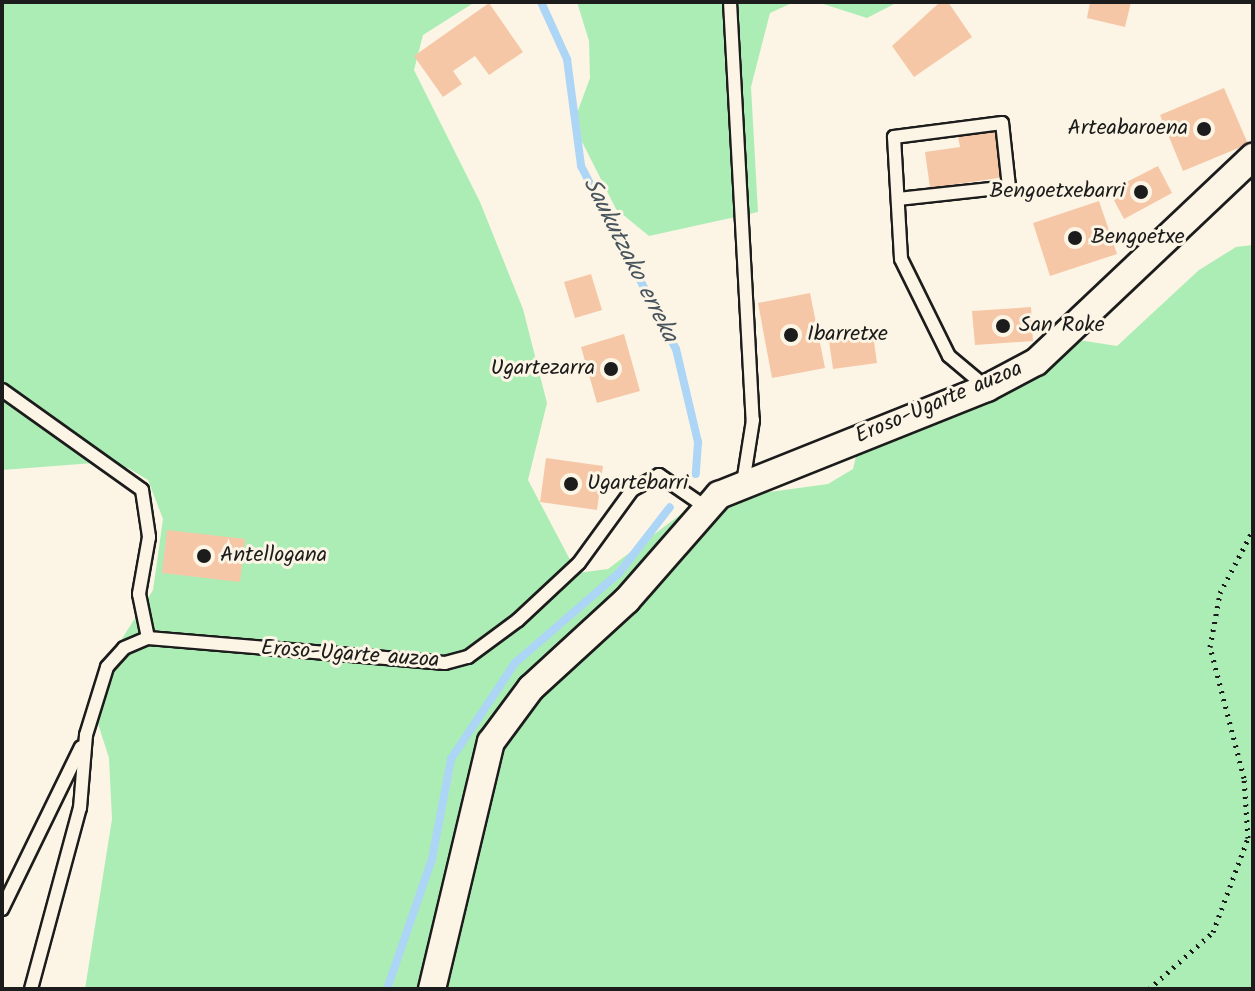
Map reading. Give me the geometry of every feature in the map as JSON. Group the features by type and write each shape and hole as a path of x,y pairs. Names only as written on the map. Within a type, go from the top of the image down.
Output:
{"street":[{"name":"Eroso-Ugarte auzoa","path":"432,989 491,742 531,688 627,600 707,508 743,483 987,388 1066,339 1253,157"}],"lane":[{"path":"730,2 752,404 743,483"},
{"path":"898,199 1009,187 1002,123 894,137 901,259 949,356 987,388"},
{"path":"2,390 142,490 149,537 139,594 148,638 124,648 107,667 86,735 17,889 2,909"},
{"name":"Eroso-Ugarte auzoa","path":"148,638 445,663 468,657 518,620 579,563 632,490 659,475 707,508"},
{"path":"31,989 80,808 86,735"}],"path":[{"path":"1149,989 1213,932 1248,838 1244,778 1210,647 1220,593 1253,530"}],"green space":[{"path":"2,2 475,2 423,35 414,70 480,202 523,309 547,403 528,480 577,573 608,569 697,502 828,484 853,469 860,440 877,425 1015,358 1066,338 1117,346 1199,270 1236,247 1253,245 1253,989 85,989 112,819 109,758 91,702 102,670 153,590 163,519 148,480 128,468 94,463 2,470"},
{"path":"577,2 794,2 770,13 751,87 758,212 649,236 616,209 573,124 590,78 589,41"},
{"path":"817,2 898,2 867,18"}],"building":[{"path":"940,2 948,2 972,37 914,77 892,46"},
{"path":"1090,2 1131,2 1125,27 1087,18"},
{"path":"489,3 523,52 489,75 475,56 453,71 462,84 443,97 414,56"},
{"name":"Arteabaroena","path":"1224,88 1248,144 1183,171 1160,115"},
{"path":"998,125 1005,177 930,188 925,152 960,147 957,131"},
{"name":"Bengoetxebarri","path":"1158,166 1172,193 1124,219 1109,191"},
{"name":"Bengoetxe","path":"1099,201 1117,254 1050,276 1033,223"},
{"path":"591,274 602,310 575,318 564,282"},
{"name":"Ibarretxe","path":"810,293 825,368 772,378 758,303"},
{"name":"San Roke","path":"1031,307 1033,341 975,345 972,311"},
{"path":"872,328 877,363 833,369 828,334"},
{"name":"Ugartezarra","path":"624,334 640,391 597,403 581,347"},
{"name":"Ugartebarri","path":"546,458 603,466 597,510 540,502"},
{"name":"Antellogana","path":"167,530 245,539 240,582 162,573"}],"waterway":[{"name":"Saukutzako erreka","path":"541,2 567,59 581,166 676,349 698,442 696,474"},
{"name":"Saukutzako erreka","path":"387,989 432,859 451,759 515,663 619,573 670,507"}],"place":[{"name":"Arteabaroena","path":"1204,129"},
{"name":"Bengoetxebarri","path":"1141,192"},
{"name":"Bengoetxe","path":"1075,238"},
{"name":"San Roke","path":"1003,326"},
{"name":"Ibarretxe","path":"791,335"},
{"name":"Ugartezarra","path":"611,369"},
{"name":"Ugartebarri","path":"571,484"},
{"name":"Antellogana","path":"204,556"}]}
